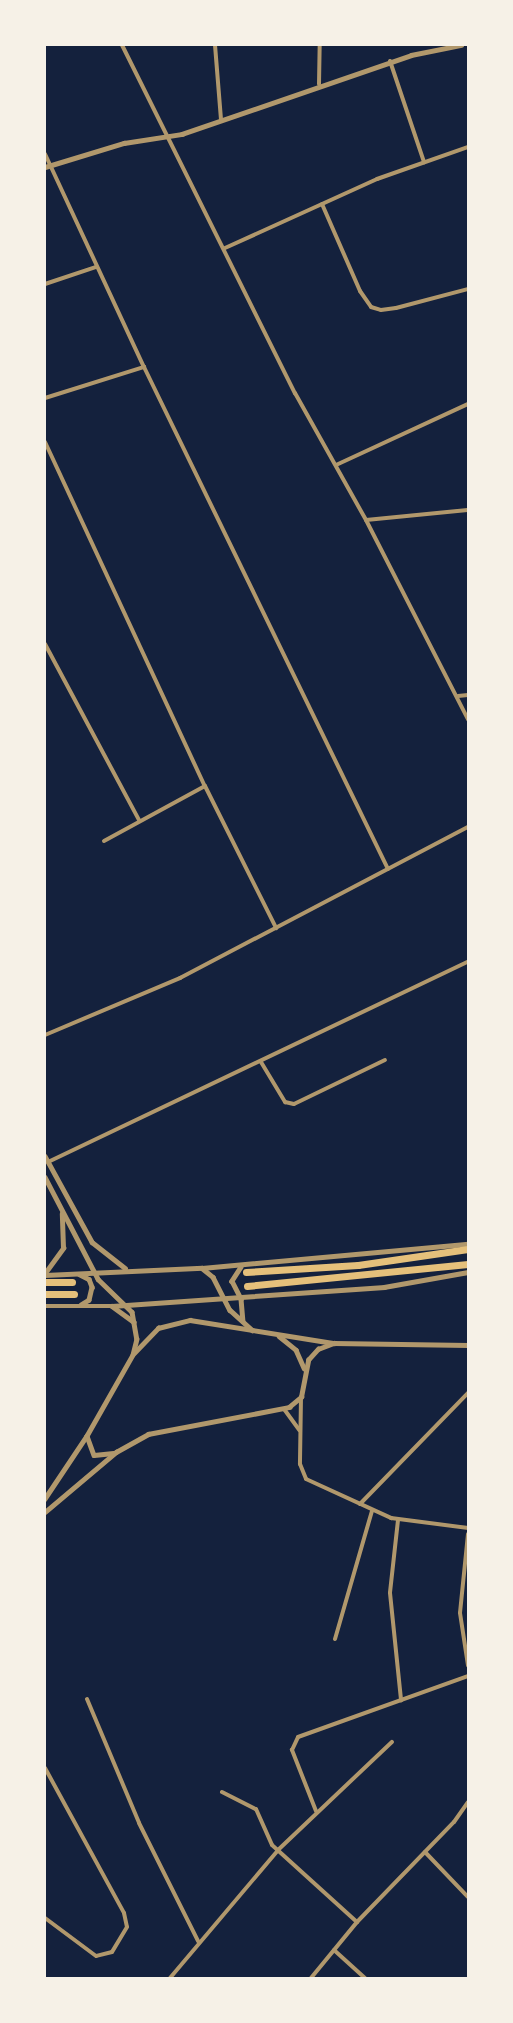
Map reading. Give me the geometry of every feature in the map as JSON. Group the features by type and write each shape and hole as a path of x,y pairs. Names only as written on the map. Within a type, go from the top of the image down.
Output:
{"highway":[{"path":"245,1269 358,1264 468,1249"},
{"path":"247,1286 468,1264"},
{"path":"45,1282 72,1282"},
{"path":"45,1294 74,1294"}],"street":[{"path":"122,45 166,136 225,248 295,393 366,520 468,719"},
{"path":"215,45 221,120"},
{"path":"319,84 320,45"},
{"path":"48,166 124,143 166,136 221,120 390,61 461,45"},
{"path":"390,61 424,162"},
{"path":"225,248 322,204 424,162 468,147"},
{"path":"45,154 48,166 96,267 388,869"},
{"path":"322,204 360,291 371,307 381,310 396,308 468,289"},
{"path":"45,284 96,267"},
{"path":"45,398 144,367"},
{"path":"336,465 468,404"},
{"path":"45,442 205,786 276,927"},
{"path":"366,520 468,510"},
{"path":"45,644 139,820"},
{"path":"458,696 468,695"},
{"path":"104,841 205,786"},
{"path":"45,1035 180,978 468,827"},
{"path":"48,1162 468,962"},
{"path":"261,1062 285,1102 294,1104 385,1060"},
{"path":"45,1156 92,1242 127,1269"},
{"path":"56,1178 46,1180 95,1272 106,1290 128,1305 135,1323 132,1354"},
{"path":"61,1208 65,1240 46,1271 75,1274 127,1269 245,1269 468,1244"},
{"path":"202,1268 213,1276 224,1300 252,1330"},
{"path":"243,1321 241,1299 232,1281 245,1269"},
{"path":"45,1306 111,1306 224,1300 391,1287 468,1272"},
{"path":"75,1274 88,1279 92,1287 89,1300 79,1306"},
{"path":"111,1306 135,1323"},
{"path":"45,1499 87,1437 132,1354 158,1328 177,1321 334,1343 468,1345"},
{"path":"278,1334 296,1350 304,1368"},
{"path":"334,1343 318,1348 304,1368 299,1431 300,1464 306,1479 372,1511 398,1520 468,1528"},
{"path":"360,1504 468,1393"},
{"path":"45,1512 116,1452 148,1434 284,1409 301,1397"},
{"path":"284,1409 299,1431"},
{"path":"87,1437 94,1455 116,1452"},
{"path":"335,1639 372,1511"},
{"path":"398,1520 390,1593 401,1700"},
{"path":"468,1534 460,1606 468,1665"},
{"path":"316,1811 292,1750 294,1741 303,1734 468,1676"},
{"path":"87,1700 139,1823 198,1941"},
{"path":"170,1978 198,1941 278,1850 316,1811 392,1742"},
{"path":"45,1768 124,1913 127,1927 112,1952 96,1956 45,1918"},
{"path":"222,1792 256,1809 278,1850 357,1922"},
{"path":"311,1978 357,1922 425,1852 468,1802"},
{"path":"425,1852 468,1897"},
{"path":"334,1950 365,1978"}]}
